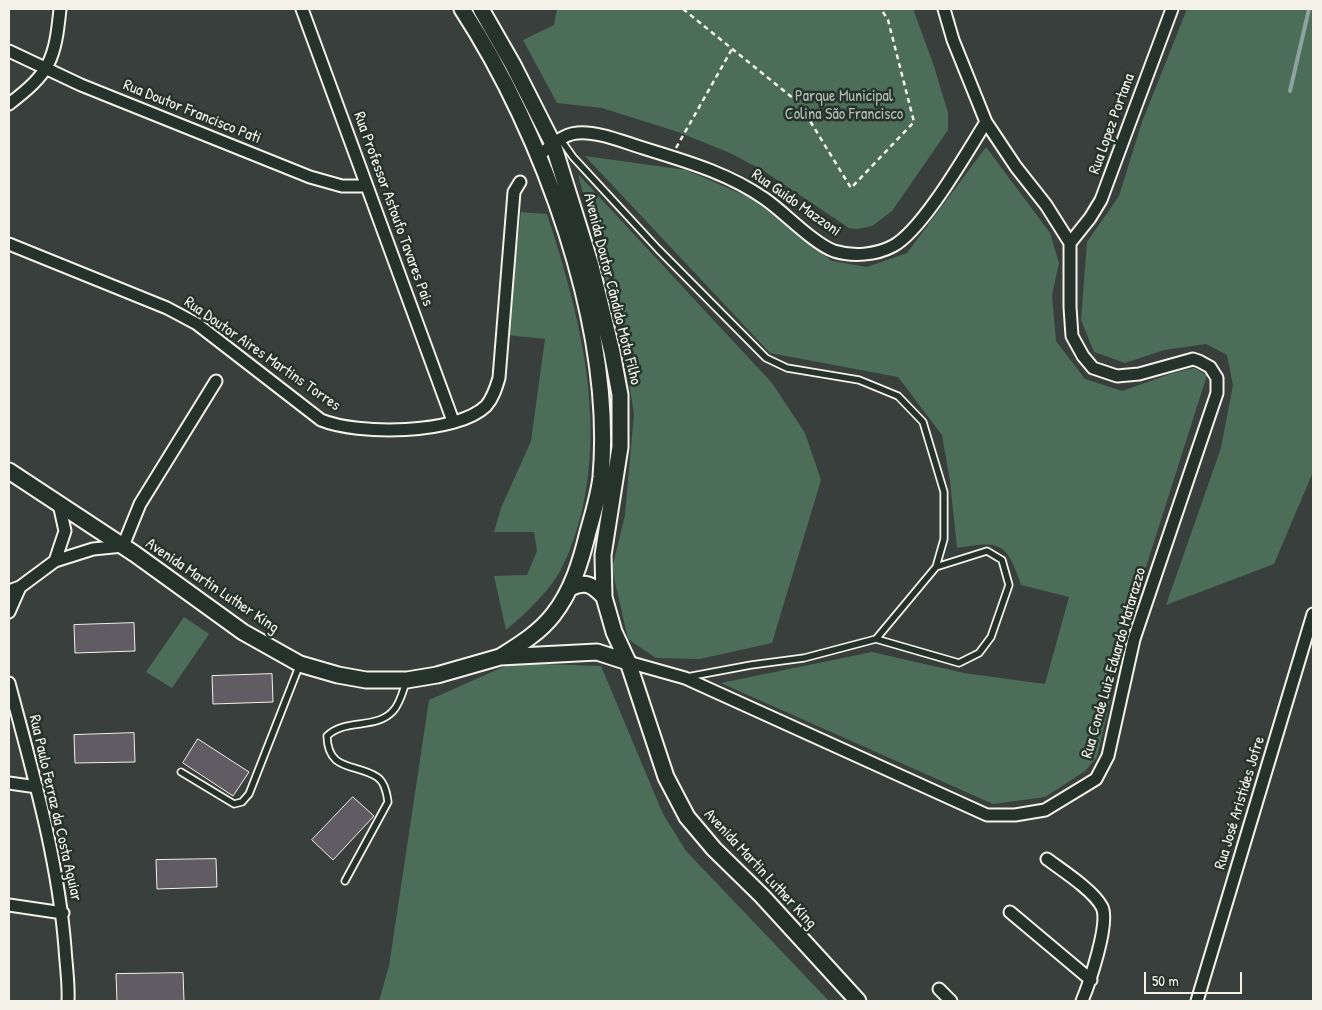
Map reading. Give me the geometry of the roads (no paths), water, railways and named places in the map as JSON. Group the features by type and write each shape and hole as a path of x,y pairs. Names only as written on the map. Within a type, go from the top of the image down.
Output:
{"main road":[{"name":"Avenida Doutor Cândido Mota Filho","path":"462,9 490,59 539,156 573,254 601,390 603,450 601,479 583,553 570,588"},
{"name":"Avenida Doutor Cândido Mota Filho","path":"480,9 557,142 592,266 620,395 620,447 603,555 604,597"},
{"name":"Avenida Martin Luther King","path":"9,471 122,546 243,632 300,664 338,675 366,680 407,680 500,658 597,652 628,662"},
{"path":"570,588 579,583 586,584 596,587 604,597"},
{"name":"Avenida Martin Luther King","path":"500,658 541,629 562,603 570,588"},
{"name":"Avenida Martin Luther King","path":"604,597 614,632 628,662 666,777 687,817 714,849 762,896 858,1001"},
{"path":"541,629 541,644 550,655"},
{"path":"597,652 605,646 614,632"}],"street":[{"path":"9,104 48,68 57,39 60,9"},
{"name":"Rua Professor Astoufo Tavares Pais","path":"302,9 454,421"},
{"path":"944,9 953,40 986,122 1016,167 1046,205 1070,243"},
{"name":"Rua Lopez Portana","path":"1070,243 1090,218 1101,200 1172,9"},
{"name":"Rua Doutor Francisco Pati","path":"9,51 81,85 310,177 342,186 367,186"},
{"name":"Rua Guido Mazzoni","path":"539,156 557,142 574,133 590,133 708,168 740,183 765,199 832,250 852,255 865,254 894,245 910,230 930,209 986,122"},
{"name":"Rua Doutor Aires Martins Torres","path":"9,244 167,308 197,324 321,420 356,429 399,430 431,427 454,421 485,406 494,394 499,378 514,192 520,182"},
{"name":"Rua Conde Luiz Eduardo Matarazzo","path":"628,662 685,678 988,815 1015,815 1045,810 1096,779 1108,756 1134,639 1218,385 1210,367 1194,359 1139,374 1117,376 1093,368 1083,356 1072,336 1070,243"},
{"path":"9,591 20,587 55,561 93,550 122,546 140,504 216,381"},
{"path":"55,561 65,531 59,504"},
{"path":"9,612 20,587"},
{"name":"Rua José Aristides Jofre","path":"1197,1001 1308,647 1313,617"},
{"name":"Rua Paulo Ferraz da Costa Aguiar","path":"9,683 37,787 62,913 68,1001"},
{"path":"9,783 37,787"},
{"path":"1047,859 1094,896 1103,908 1104,920 1091,980 1082,1001"},
{"path":"9,906 62,913"},
{"path":"1010,912 1091,980"},
{"path":"940,989 951,1001"}],"lane":[{"path":"557,142 658,249 766,358 787,368 859,380 898,396 923,422 944,492 944,539 936,567 876,639"},
{"path":"685,678 751,664 804,658 876,639 959,663 979,653 991,637 1009,585 1002,560 987,551 936,567"},
{"path":"181,772 234,804 242,802 249,794 300,664"},
{"path":"345,881 388,802 386,789 378,778 339,763 328,748 327,736 335,729 380,720 392,712 407,680"}],"waterway":[{"path":"1290,91 1309,9"}],"park label":[{"name":"Parque Municipal Colina São Francisco","path":"844,106"}]}
